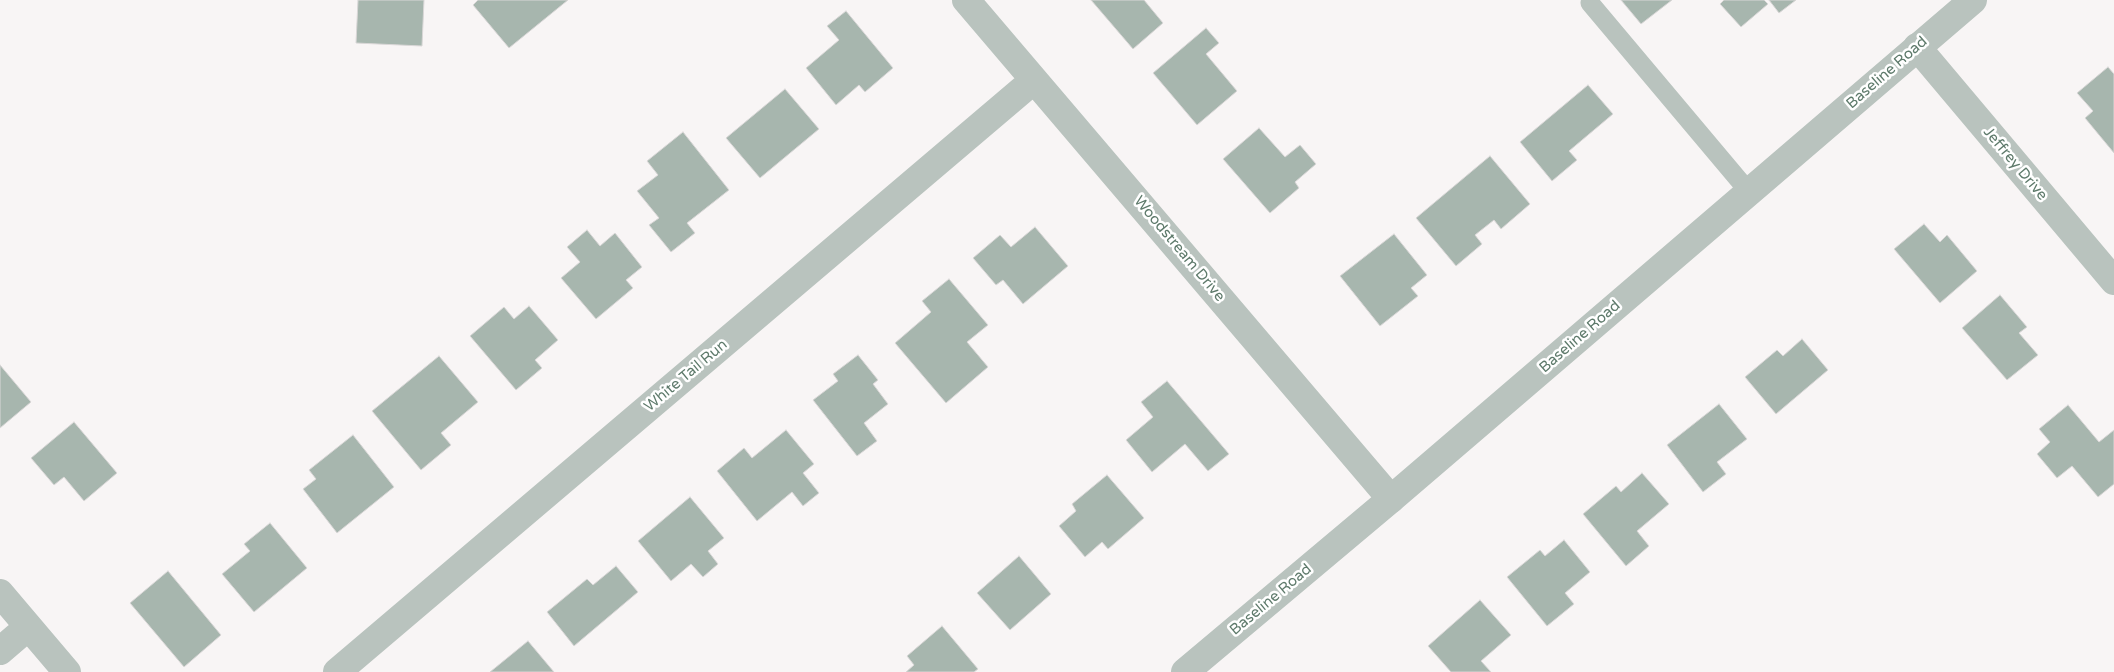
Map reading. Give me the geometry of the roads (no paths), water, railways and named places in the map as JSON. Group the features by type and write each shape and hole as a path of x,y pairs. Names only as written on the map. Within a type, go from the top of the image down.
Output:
{"street":[{"name":"Woodstream Drive","path":"966,0 1391,499"},
{"name":"Baseline Road","path":"1185,672 1391,499 1973,0"},
{"name":"Jeffrey Drive","path":"1917,47 2114,281"},
{"name":"White Tail Run","path":"337,672 1034,80"},
{"path":"0,593 67,672"},
{"path":"0,651 28,626"}],"lane":[{"path":"1590,3 1749,192"}]}
